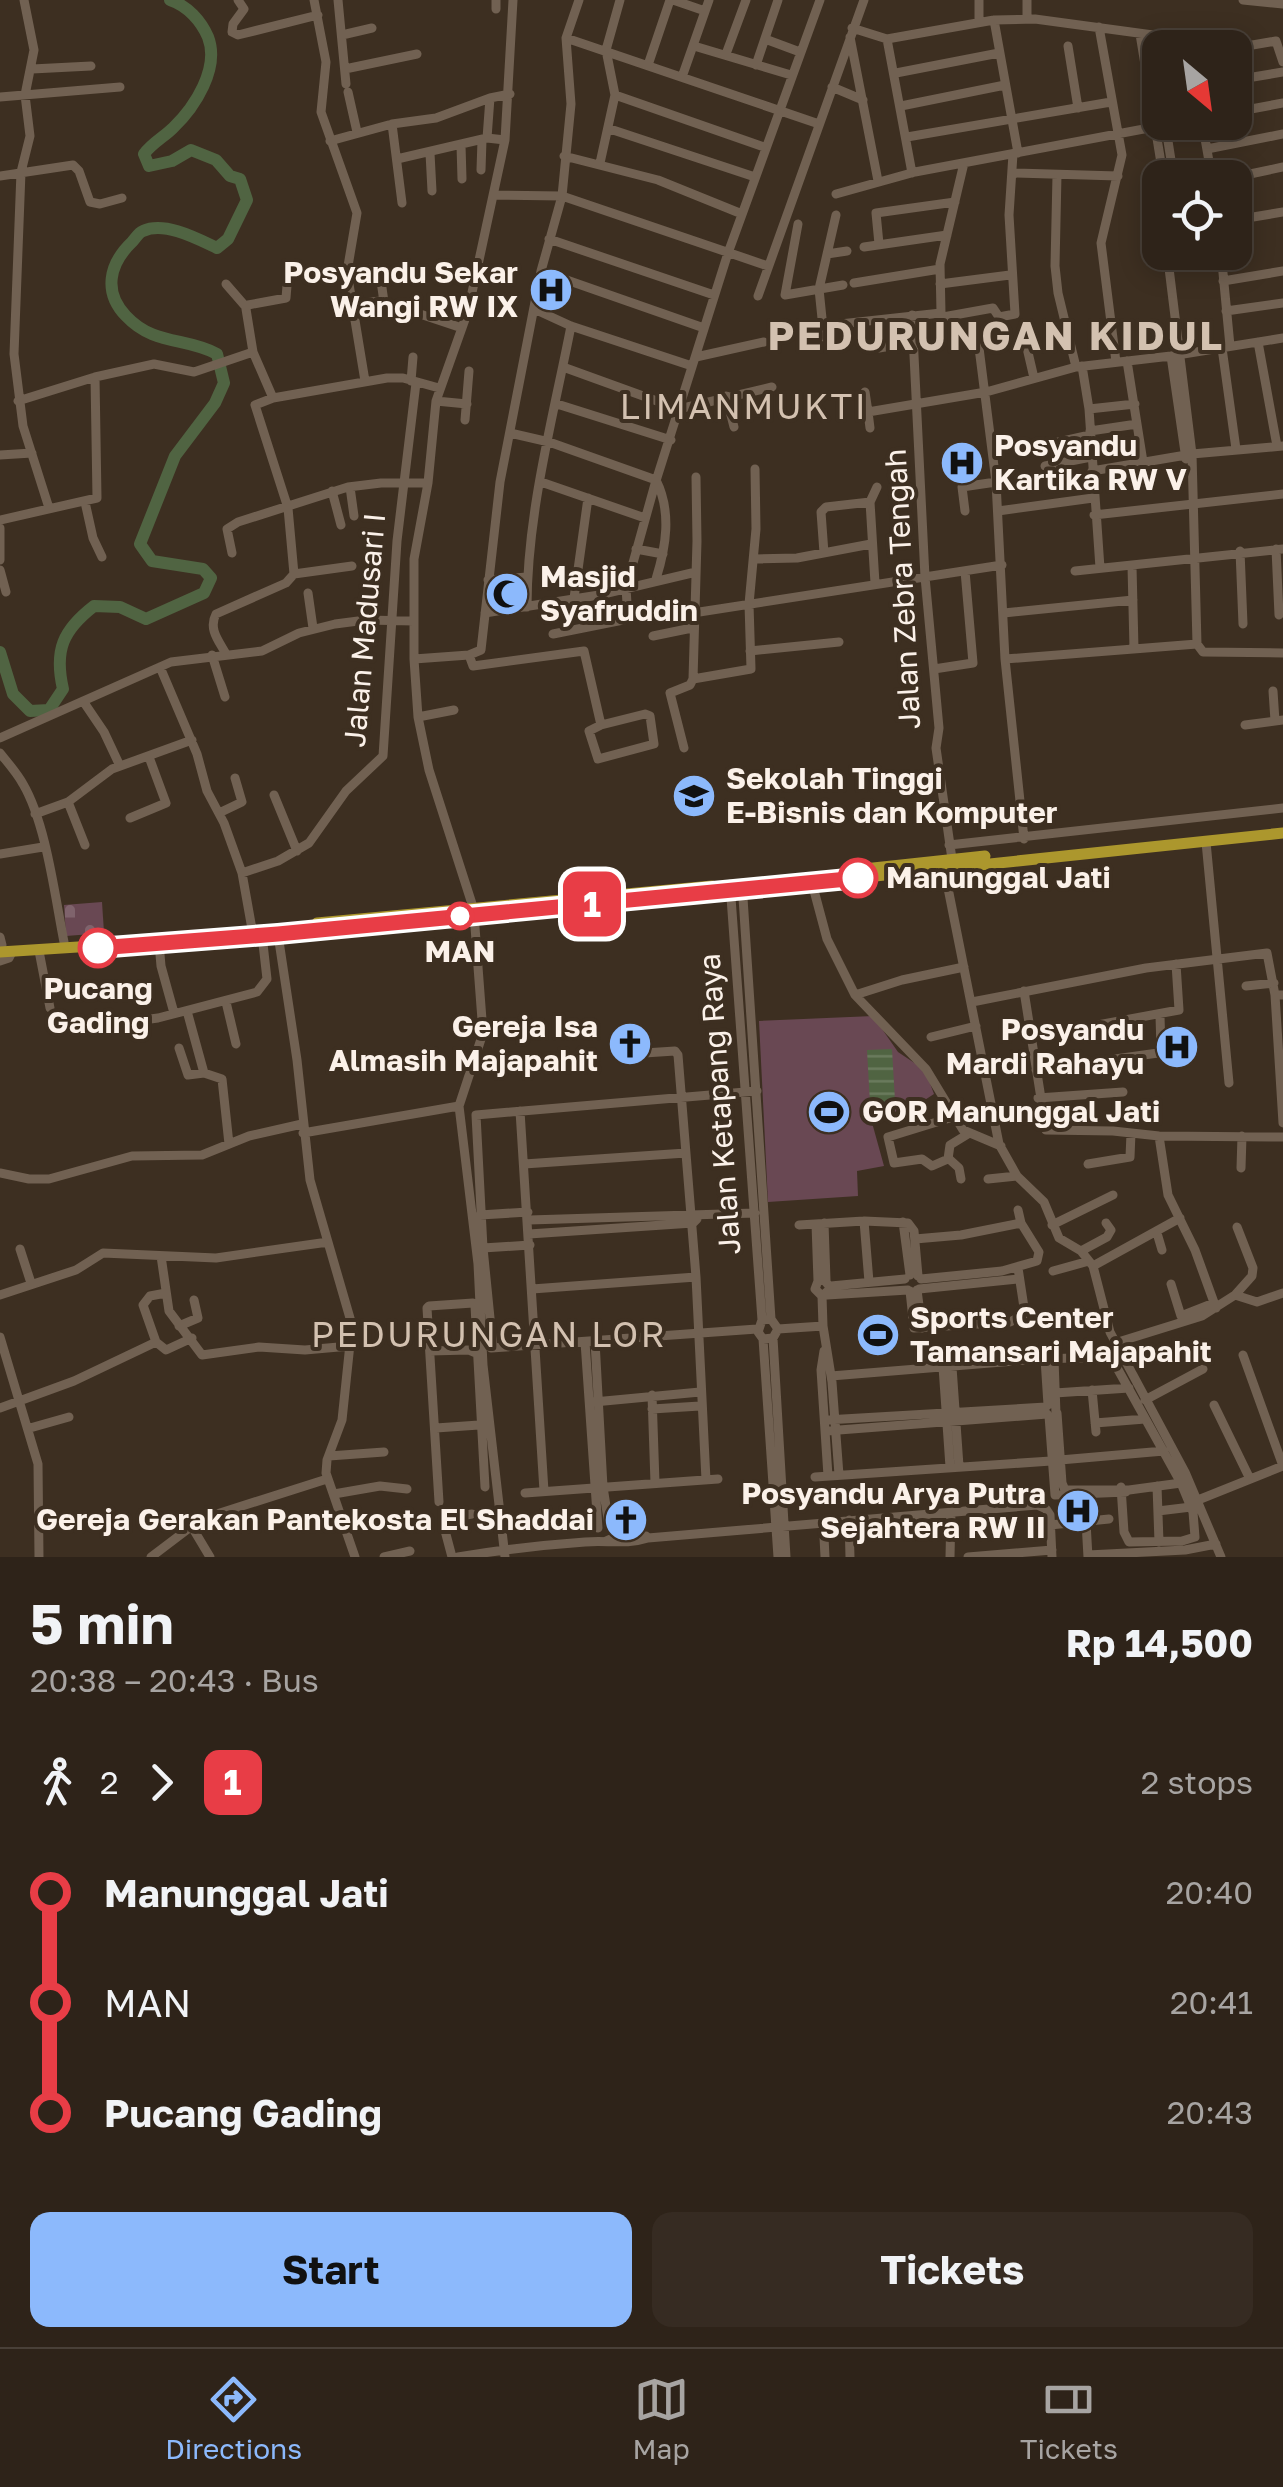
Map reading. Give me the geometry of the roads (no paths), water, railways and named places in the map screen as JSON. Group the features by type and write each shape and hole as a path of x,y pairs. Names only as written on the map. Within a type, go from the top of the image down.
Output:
{"main road":[{"path":"736,887 1206,842 1283,830"},
{"path":"3,946 277,931 1283,830"},
{"path":"3,946 39,950 257,932"}],"street":[{"path":"25,0 34,38 26,95 30,136 21,172 14,354 18,401 49,508"},
{"path":"238,0 244,9 232,32 238,35 318,15"},
{"path":"314,0 326,62 322,112 357,213 347,272 365,381"},
{"path":"338,0 347,88 357,132"},
{"path":"481,170 510,94 513,0"},
{"path":"414,660 469,655 482,650 495,510 541,271 562,196 571,88 566,38 579,0"},
{"path":"600,164 615,95 606,50 620,0"},
{"path":"648,66 672,0 705,11"},
{"path":"682,76 709,0"},
{"path":"726,54 746,0"},
{"path":"756,65 778,0"},
{"path":"628,619 626,588 678,409 764,148 820,0"},
{"path":"758,296 864,0"},
{"path":"979,22 980,0"},
{"path":"1027,20 1028,0"},
{"path":"1248,1 1283,4"},
{"path":"964,163 940,269 940,313 943,317 993,308 999,317 1014,314 1009,216 1016,154 994,20"},
{"path":"851,31 887,39 979,22 1027,20 1140,34 1142,48"},
{"path":"1099,26 1122,164 1101,243 1143,462"},
{"path":"342,35 372,28"},
{"path":"851,31 878,181"},
{"path":"566,38 819,124"},
{"path":"765,39 800,52"},
{"path":"887,39 912,173"},
{"path":"1252,45 1274,41 1280,45 1282,56"},
{"path":"694,46 791,75"},
{"path":"1068,46 1078,108"},
{"path":"896,74 999,53"},
{"path":"346,69 417,54"},
{"path":"32,69 91,66"},
{"path":"1252,77 1283,72"},
{"path":"902,106 1005,86"},
{"path":"0,97 120,87"},
{"path":"832,87 862,100"},
{"path":"330,141 392,124 436,118 510,94"},
{"path":"615,95 764,148"},
{"path":"480,1350 459,1106 482,1041 473,910 429,770 418,716 414,660 402,620 428,483 436,401 462,328 493,195 490,98"},
{"path":"908,138 1111,102"},
{"path":"1252,109 1283,103"},
{"path":"392,124 402,203"},
{"path":"610,129 755,177"},
{"path":"836,194 912,173 1142,129"},
{"path":"1206,150 1283,134"},
{"path":"397,158 493,139"},
{"path":"1205,140 1208,160"},
{"path":"461,145 462,179"},
{"path":"430,153 432,191"},
{"path":"564,156 658,180 742,214"},
{"path":"0,176 73,165 90,202 100,204 122,198"},
{"path":"1252,173 1283,166"},
{"path":"1013,173 1118,176"},
{"path":"1057,175 1055,266 1089,409 1100,568"},
{"path":"493,195 562,196 768,266"},
{"path":"880,244 876,214 955,202"},
{"path":"1252,217 1283,212"},
{"path":"824,338 819,289 836,215"},
{"path":"798,224 785,295 940,269"},
{"path":"864,247 947,235"},
{"path":"550,239 714,295"},
{"path":"826,254 847,251"},
{"path":"1168,270 1191,476 1196,644 1203,652 1283,654"},
{"path":"1223,270 1236,449"},
{"path":"246,307 286,298 288,273 378,271 384,302"},
{"path":"541,271 704,328"},
{"path":"1223,281 1283,271"},
{"path":"940,284 1010,275"},
{"path":"226,284 246,307 248,354 273,398"},
{"path":"351,304 384,302 462,328"},
{"path":"1226,311 1283,303"},
{"path":"534,309 571,326 694,362 764,342"},
{"path":"822,326 940,313"},
{"name":"Jalan Zebra Tengah","path":"912,315 925,577 940,728 936,748 964,967 1001,1146 1017,1176 1041,1198 1061,1240 1081,1251 1091,1263"},
{"path":"527,607 527,576 540,482 571,326"},
{"path":"868,412 986,392 1079,366 1283,338"},
{"path":"978,340 996,482 1004,659 1024,839"},
{"path":"879,348 915,342"},
{"path":"1092,471 1188,455 1280,446 1258,342"},
{"path":"1027,348 1034,378"},
{"path":"0,358 14,354"},
{"path":"18,401 160,364 194,372 248,354"},
{"name":"Jalan Madusari I","path":"242,873 297,851 314,838 346,791 383,756 402,620 404,482 413,358"},
{"path":"563,368 678,409 772,387"},
{"path":"465,420 469,371"},
{"path":"294,574 288,508 255,404 395,377 439,388"},
{"path":"0,520 98,496 95,378"},
{"path":"865,392 870,428"},
{"path":"726,396 734,427"},
{"path":"436,401 466,404"},
{"path":"557,404 671,440"},
{"path":"1089,409 1134,404"},
{"path":"992,448 1054,443 1137,424"},
{"path":"510,434 549,442 656,480 664,500 666,541 656,579"},
{"path":"0,455 32,454"},
{"path":"1045,466 1091,458"},
{"path":"692,678 748,670 755,468"},
{"path":"684,748 670,693 690,685 692,678 696,477"},
{"path":"540,482 645,518"},
{"path":"966,510 962,487 996,482"},
{"path":"232,553 229,526 350,486 428,483"},
{"path":"350,486 354,516"},
{"path":"874,584 870,502 878,487"},
{"path":"332,491 341,525"},
{"path":"1094,515 1283,494"},
{"path":"574,598 588,498"},
{"path":"998,511 1093,498"},
{"path":"84,502 102,557"},
{"path":"824,554 821,512 870,502"},
{"path":"0,528 0,560"},
{"path":"754,559 824,554 871,544"},
{"path":"636,549 663,554"},
{"path":"1076,570 1280,549 1279,615"},
{"path":"1240,552 1243,624"},
{"path":"552,634 693,609 750,604 1002,565"},
{"path":"226,654 212,627 216,614 286,583 294,574 352,566"},
{"path":"1132,566 1134,649"},
{"path":"0,570 6,592"},
{"path":"934,669 973,663 965,571"},
{"path":"485,613 696,572"},
{"path":"488,580 527,576"},
{"path":"308,593 313,628"},
{"path":"1004,612 1132,600"},
{"path":"0,738 160,666 212,655 262,651 313,628 402,620"},
{"path":"653,636 692,628"},
{"path":"750,651 839,642"},
{"path":"1004,659 1196,644"},
{"path":"469,655 473,666 584,651 600,725"},
{"path":"212,655 225,697"},
{"path":"120,1023 226,1002 257,992 266,982 242,873 160,666"},
{"path":"1246,725 1279,721 1273,691"},
{"path":"83,701 120,766"},
{"path":"418,716 454,710"},
{"path":"647,714 655,742 598,759 588,735 600,725 647,714"},
{"path":"35,814 68,802 106,772 192,740"},
{"path":"0,752 22,781 35,814 64,942"},
{"path":"130,818 166,803 150,757"},
{"path":"219,813 242,802 235,778"},
{"path":"274,794 297,851"},
{"path":"68,802 85,845"},
{"path":"949,845 1283,808"},
{"path":"1206,842 1229,1083"},
{"path":"0,854 43,847"},
{"path":"812,882 827,940 855,995 896,1042 926,1068 953,1117 968,1134 1001,1146"},
{"name":"Jalan Ketapang Raya","path":"736,887 745,919 766,1212 768,1356 780,1527 786,1557"},
{"name":"Jalan Ketapang Raya","path":"736,887 732,920 743,1092 767,1329"},
{"path":"732,920 745,919"},
{"path":"277,931 314,1200 350,1313 342,1420 329,1456 327,1478 355,1557"},
{"path":"159,943 160,966 174,1013"},
{"path":"0,962 10,958 3,946"},
{"path":"39,950 50,1008"},
{"path":"972,1002 1176,964 1268,954 1279,995 1283,1123"},
{"path":"735,962 748,962"},
{"path":"1032,1037 1160,1016 1180,1009 1176,964"},
{"path":"855,995 964,967"},
{"path":"1246,986 1274,983"},
{"path":"1024,991 1044,1129 1159,1136 1283,1137"},
{"path":"226,1002 236,1044"},
{"path":"186,1011 204,1073"},
{"path":"1036,1070 1158,1054 1160,1016"},
{"path":"930,1038 976,1026"},
{"path":"179,1048 188,1075 204,1073 222,1079 229,1144"},
{"path":"629,1054 676,1051 694,1218 706,1480"},
{"path":"485,1487 479,1426 482,1248 476,1116 757,1091"},
{"path":"1038,1098 1123,1092"},
{"path":"0,1173 28,1180 48,1179 132,1156 202,1155 254,1134 459,1106"},
{"path":"520,1111 544,1491"},
{"path":"948,1158 928,1164 923,1159 894,1164 886,1139 953,1117"},
{"path":"1088,1164 1130,1157 1131,1133"},
{"path":"948,1158 950,1145 968,1134"},
{"path":"1159,1136 1168,1195 1215,1306"},
{"path":"1240,1168 1242,1136"},
{"path":"524,1164 686,1153"},
{"path":"948,1158 959,1168 961,1179"},
{"path":"988,1179 1017,1176"},
{"path":"1052,1225 1112,1195"},
{"path":"825,1288 869,1282 914,1284 1018,1268 1040,1258 1021,1224 1018,1210"},
{"path":"482,1248 602,1229 766,1212"},
{"path":"480,1215 694,1218"},
{"path":"617,1216 618,1228"},
{"path":"602,1217 602,1229"},
{"path":"1053,1270 1091,1263 1157,1234 1180,1218"},
{"path":"864,1221 869,1282"},
{"path":"799,1225 864,1221 903,1222 912,1226 914,1284"},
{"path":"903,1222 922,1328 1017,1320 1025,1314 1018,1268"},
{"path":"1081,1251 1107,1237 1110,1230 1106,1223"},
{"path":"820,1224 834,1475"},
{"path":"915,1239 1021,1224"},
{"path":"1116,1342 1197,1318 1235,1296 1252,1276 1253,1268 1237,1227"},
{"path":"1157,1234 1162,1250"},
{"path":"0,1295 76,1270 103,1253 216,1258 328,1242"},
{"path":"20,1249 32,1283"},
{"path":"161,1256 169,1311 202,1355 259,1347 305,1350 350,1346"},
{"path":"1091,1263 1116,1342 1194,1504 1195,1537 1135,1544 1127,1540 1124,1491"},
{"path":"532,1289 696,1277"},
{"path":"825,1288 1020,1280"},
{"path":"1171,1284 1181,1316 1215,1306"},
{"path":"166,1292 150,1296 143,1304 156,1342 166,1350 192,1338"},
{"path":"1235,1296 1256,1302 1283,1293"},
{"path":"179,1326 198,1318 194,1300"},
{"path":"439,1502 426,1308 473,1303 504,1553"},
{"path":"430,1351 824,1326"},
{"path":"590,1341 604,1526"},
{"path":"0,1408 74,1380 156,1342"},
{"path":"1,1344 38,1464 39,1557"},
{"path":"1158,1511 1194,1504 1283,1466 1242,1355"},
{"path":"827,1376 1112,1357 1221,1557"},
{"path":"1050,1359 1055,1393 1050,1410"},
{"path":"1050,1359 1050,1410 1064,1493 1124,1491 1181,1483"},
{"path":"947,1367 954,1466"},
{"path":"1145,1400 1203,1369"},
{"path":"1055,1393 1129,1388"},
{"path":"1092,1390 1096,1428 1144,1419"},
{"path":"595,1402 700,1392"},
{"path":"652,1395 655,1484"},
{"path":"1214,1405 1250,1479"},
{"path":"652,1410 700,1406"},
{"path":"831,1425 1050,1410"},
{"path":"30,1428 69,1417"},
{"path":"436,1428 479,1426"},
{"path":"329,1456 384,1452"},
{"path":"814,1477 1164,1452"},
{"path":"151,1557 192,1527 220,1513 327,1478"},
{"path":"525,1494 718,1479"},
{"path":"334,1494 380,1486 406,1489"},
{"path":"1157,1486 1159,1542"},
{"path":"472,1514 448,1518 443,1523 455,1557 635,1534 648,1538 951,1511 1037,1506 1046,1509 1052,1554 968,1557"},
{"path":"950,1557 951,1511"},
{"path":"849,1520 850,1557"},
{"path":"1050,1525 1110,1520"},
{"path":"1086,1522 1088,1556 1185,1553 1216,1544"},
{"path":"192,1527 210,1557"},
{"name":"Jalan Ketapang Raya","path":"778,1557 780,1527"},
{"path":"824,1537 826,1557"},
{"path":"384,1557 410,1551"}],"waterway":[{"path":"0,652 13,694 30,711 49,710 63,689 60,663 64,642 75,624 94,606 120,607 146,619 204,593 211,578 203,569 152,561 140,544 175,456 215,403 224,383 217,354 159,337 137,326 119,307 112,288 118,259 141,232 152,228 171,230 217,248 228,239 247,200 240,179 230,176 216,160 191,150 172,161 149,166 144,154 189,109 203,86 211,61 202,25 188,10 170,0"}],"place":[{"name":"Posyandu Sekar Wangi RW IX","path":"551,290"},
{"name":"Posyandu Kartika RW V","path":"962,463"},
{"name":"Masjid Syafruddin","path":"507,594"},
{"name":"Sekolah Tinggi E-Bisnis dan Komputer","path":"694,796"},
{"name":"Manunggal Jati","path":"858,878"},
{"name":"MAN","path":"460,916"},
{"name":"Pucang Gading","path":"98,948"},
{"name":"Gereja Isa Almasih Majapahit","path":"630,1044"},
{"name":"Posyandu Mardi Rahayu","path":"1177,1047"},
{"name":"GOR Manunggal Jati","path":"829,1112"},
{"name":"Sports Center Tamansari Majapahit","path":"878,1335"},
{"name":"Posyandu Arya Putra Sejahtera RW II","path":"1078,1511"},
{"name":"Gereja Gerakan Pantekosta El Shaddai","path":"626,1520"}],"district":[{"name":"PEDURUNGAN KIDUL","path":"996,336"},
{"name":"LIMANMUKTI","path":"744,407"},
{"name":"PEDURUNGAN LOR","path":"489,1335"}]}
